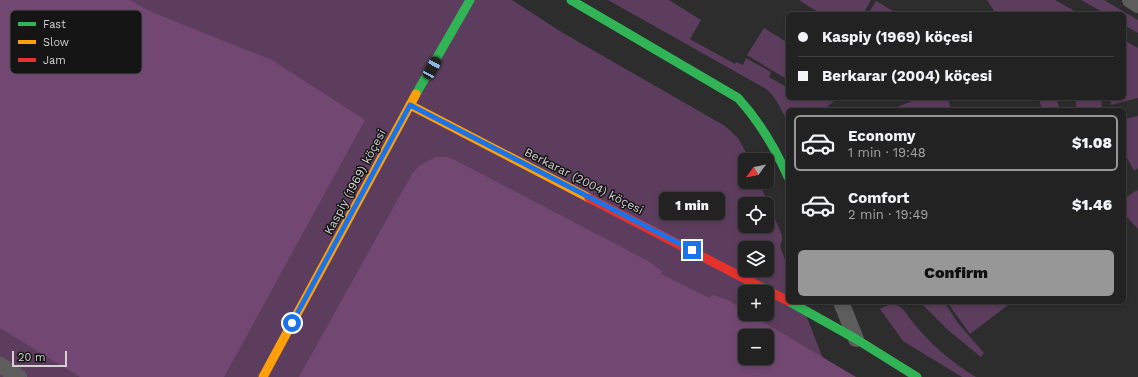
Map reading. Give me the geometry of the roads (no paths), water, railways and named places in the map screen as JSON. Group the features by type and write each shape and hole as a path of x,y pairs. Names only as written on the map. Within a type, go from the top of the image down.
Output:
{"street":[{"name":"Kaspiy (1969) köçesi","path":"263,377 410,105 470,0"},
{"path":"571,0 738,98 763,127 786,173"},
{"path":"1130,0 1138,5"},
{"name":"Berkarar (2004) köçesi","path":"410,105 786,299"},
{"name":"Berkarar (2004) köçesi","path":"794,304 856,339 917,377"},
{"path":"842,304 856,339"},
{"path":"0,365 19,377"}]}
